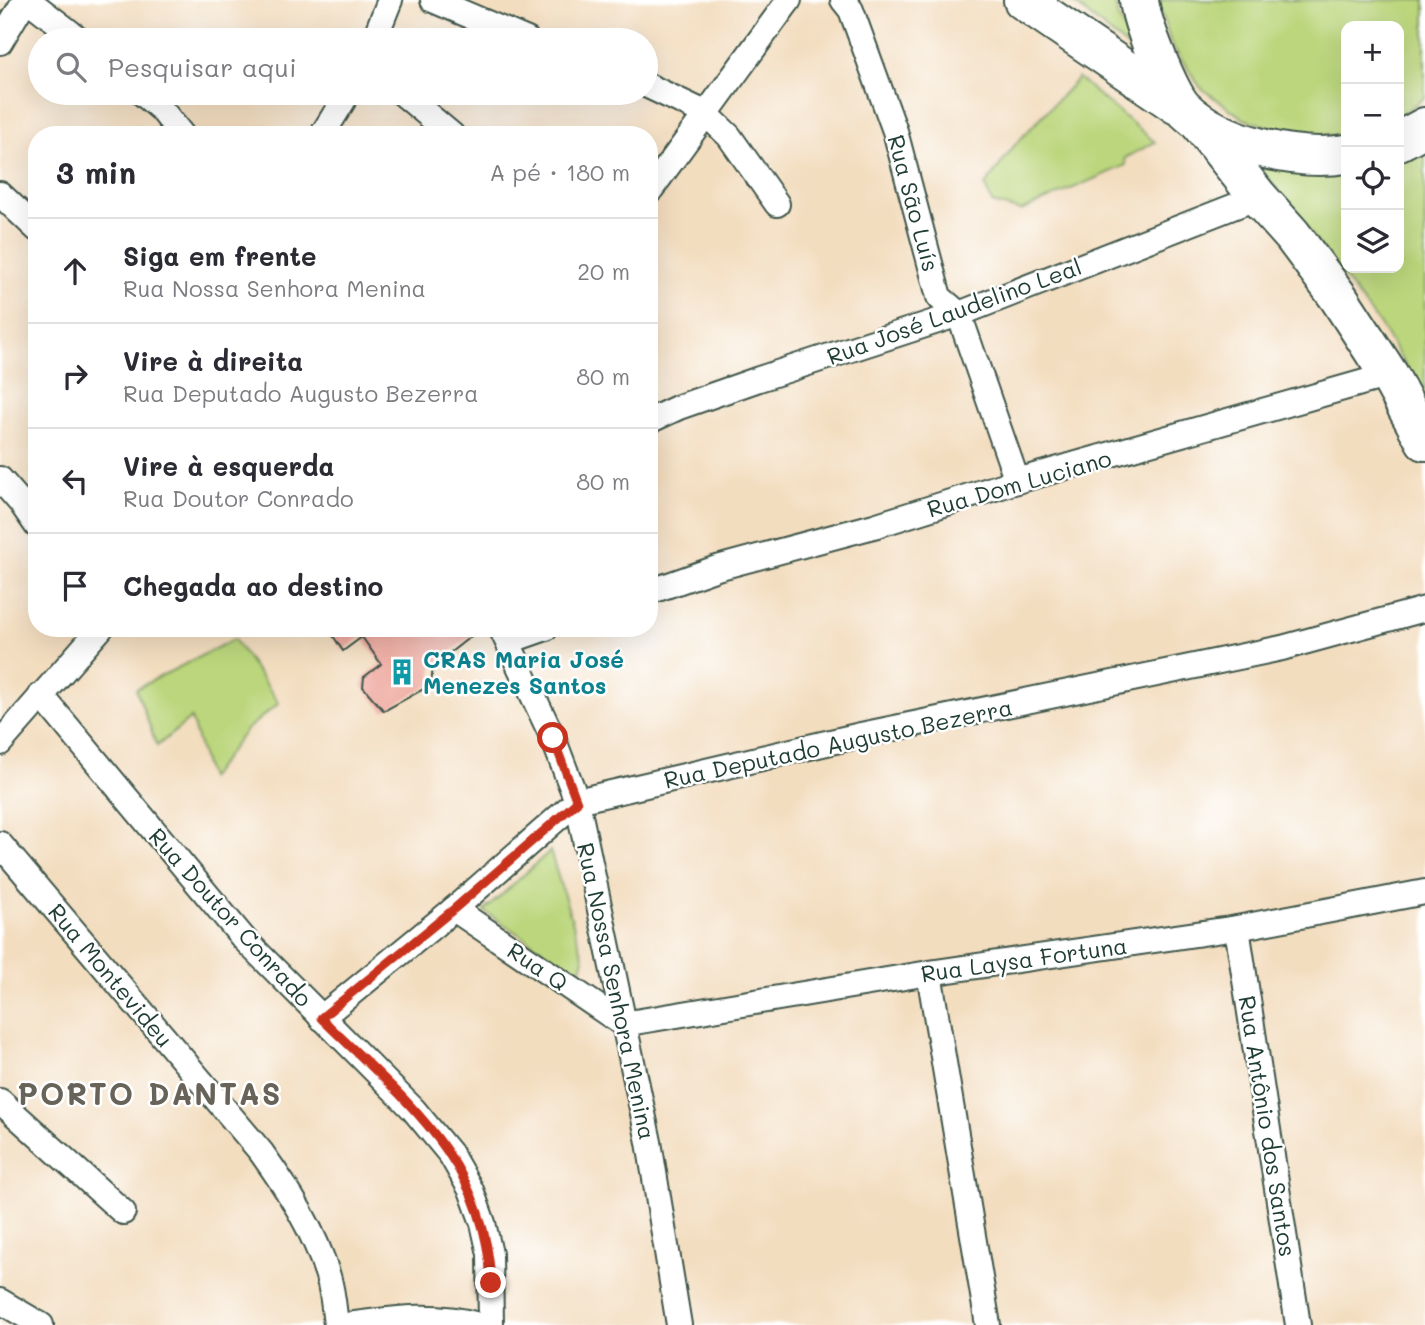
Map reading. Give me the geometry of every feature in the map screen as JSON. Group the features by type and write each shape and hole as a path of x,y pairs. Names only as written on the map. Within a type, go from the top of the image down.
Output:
{"main road":[{"path":"1023,0 1189,113 1232,138 1266,150 1301,155 1341,154"},
{"path":"1139,0 1156,58 1189,113 1292,235 1339,298 1389,376 1425,441"},
{"path":"1404,138 1425,127"}],"street":[{"path":"0,42 27,0 64,28"},
{"path":"379,28 390,0"},
{"path":"433,0 499,28"},
{"path":"658,179 789,0"},
{"name":"Rua São Luís","path":"843,0 851,9 895,131 939,297 959,314 1017,481"},
{"path":"658,91 705,113 729,136 778,204"},
{"path":"156,105 175,126"},
{"path":"328,126 341,105"},
{"path":"416,105 441,126"},
{"path":"0,194 28,220"},
{"name":"Rua José Laudelino Leal","path":"658,417 759,379 959,314 1258,197"},
{"name":"Rua Dom Luciano","path":"658,589 717,568 874,526 1017,481 1389,376"},
{"path":"0,479 28,495"},
{"name":"Rua Deputado Augusto Bezerra","path":"321,1018 454,909 577,802 848,738 1282,648 1425,609"},
{"path":"0,743 93,637"},
{"name":"Rua Nossa Senhora Menina","path":"506,637 553,738 577,802 649,1142 679,1325"},
{"name":"Rua Doutor Conrado","path":"41,695 244,939 437,1136 451,1155 471,1190 483,1223 490,1254 491,1325"},
{"name":"Rua Montevideu","path":"0,844 261,1152 293,1196 313,1235 329,1278 336,1325"},
{"name":"Rua Laysa Fortuna","path":"622,1024 929,973 1237,928 1425,892"},
{"name":"Rua Q","path":"454,909 622,1024"},
{"name":"Rua Antônio dos Santos","path":"1237,928 1298,1325"},
{"path":"929,973 988,1325"},
{"path":"0,1101 123,1212"},
{"path":"0,1301 41,1325"},
{"path":"348,1325 432,1316 479,1325"}],"green space":[{"path":"1070,0 1115,0 1117,16 1141,58"},
{"path":"1158,0 1425,0 1425,97 1404,113 1404,21 1341,21 1341,135 1295,135 1244,119 1201,88 1171,44"},
{"path":"1078,78 1155,142 1125,158 1126,165 1021,211 992,203 985,186 1014,146"},
{"path":"1425,149 1425,397 1380,325 1259,166 1341,167 1341,273 1404,273 1404,156"},
{"path":"234,639 279,703 246,730 209,779 191,718 157,746 136,689"},
{"path":"550,851 584,959 580,972 565,965 484,911"}],"building":[{"name":"CRAS Maria José Menezes Santos","path":"334,637 362,637 343,651"},
{"name":"CRAS Maria José Menezes Santos","path":"362,637 470,637 433,666 431,685 384,711 363,687 364,677 381,664"}],"place":[{"name":"CRAS Maria José Menezes Santos","path":"402,672"}],"district":[{"name":"PORTO DANTAS","path":"150,1093"}],"route":[{"path":"491,1283 490,1254 483,1223 471,1190 451,1155 413,1109 321,1018 454,909 577,802 553,738"}]}
